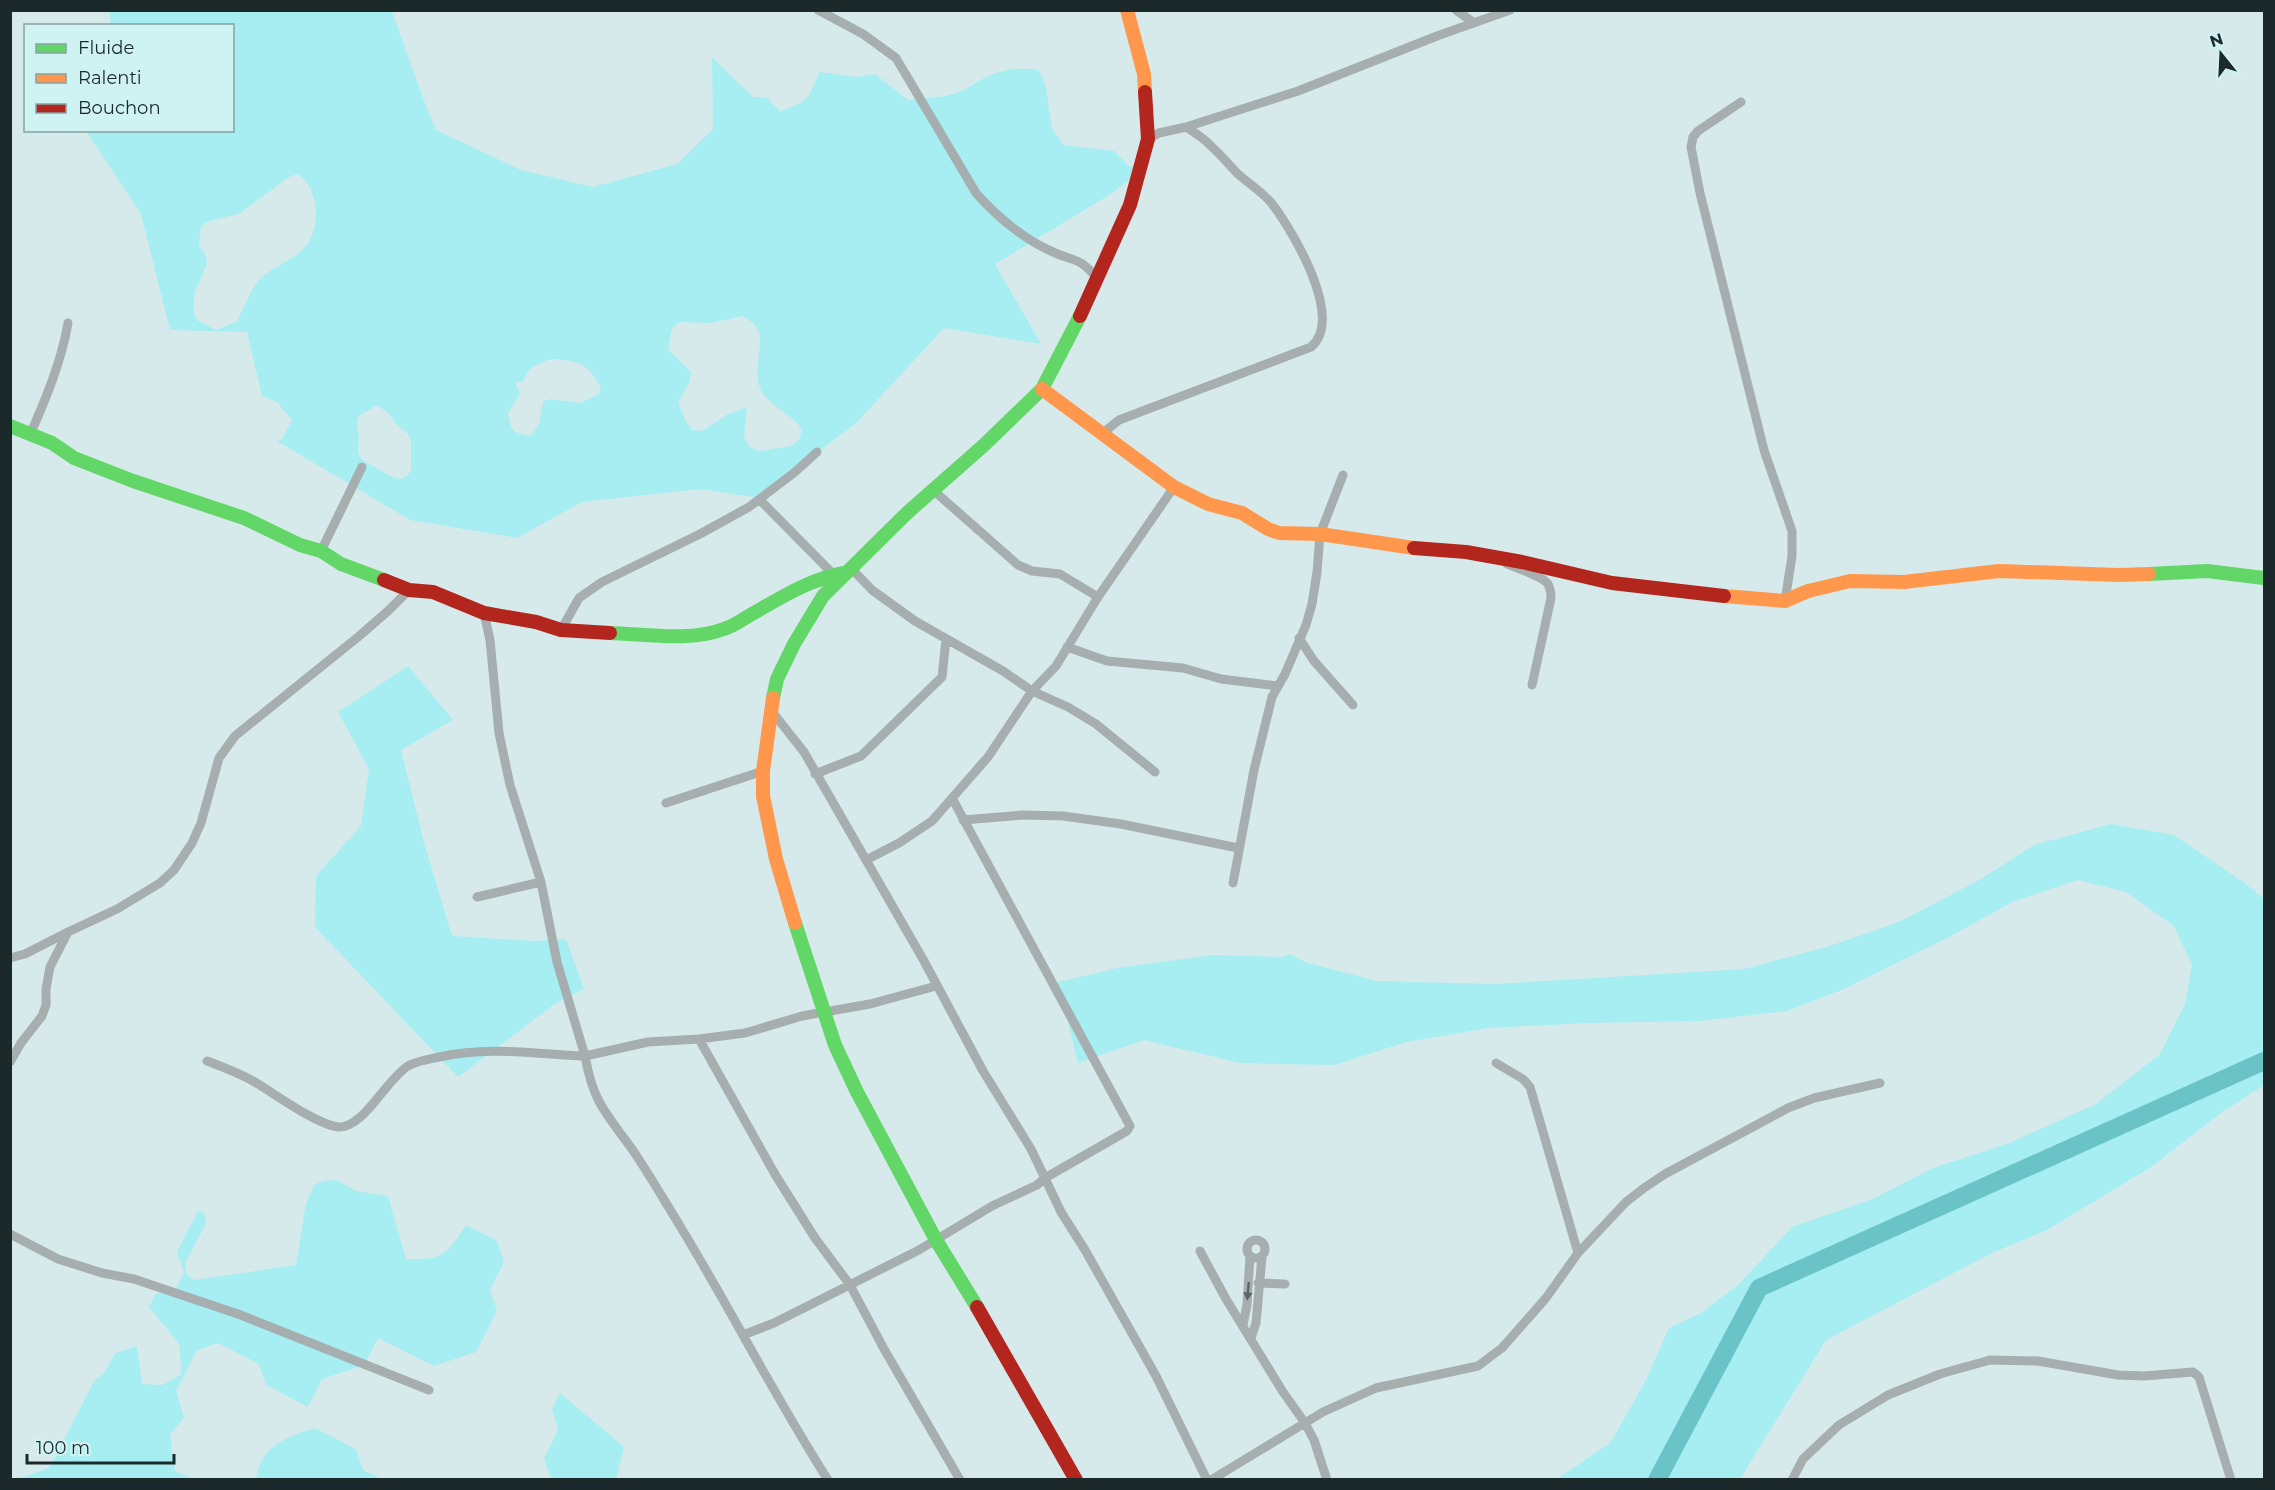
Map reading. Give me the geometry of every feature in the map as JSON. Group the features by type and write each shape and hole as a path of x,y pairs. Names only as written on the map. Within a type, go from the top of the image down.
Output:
{"street":[{"path":"818,10 863,34 896,58 976,193 988,207 1017,230 1053,252 1086,264 1096,277"},
{"path":"1076,1479 936,1240 857,1092 835,1045 776,859 763,796 763,771 770,709 777,679 794,644 824,596 843,572 983,446 1042,389 1080,316 1130,205 1148,139 1144,74 1127,10"},
{"path":"1456,10 1474,23"},
{"path":"1148,139 1159,133 1186,127 1298,92 1510,10"},
{"path":"1741,102 1698,131 1693,137 1691,147 1700,193 1761,440 1792,531 1793,544 1785,600"},
{"path":"1103,434 1119,420 1311,347 1318,342 1321,334 1320,294 1299,246 1272,204 1211,146 1186,127"},
{"path":"30,435 54,378 64,347 68,323"},
{"path":"1042,389 1141,465 1174,487 1208,504 1242,513 1279,533 1320,534 1488,556 1612,583 1750,599 1785,600 1808,591 1850,581 1904,582 1999,571 2119,575 2207,572 2265,578"},
{"path":"10,426 52,443 74,458 133,481 244,518 300,545 321,551 341,564 409,590 433,592 484,613 536,622 561,630 677,636 706,634 725,629 802,586 843,572"},
{"path":"561,630 579,597 602,582 700,534 760,500 817,452"},
{"path":"321,551 362,467"},
{"path":"1233,883 1256,760 1272,697 1285,675 1306,625 1312,604 1320,534 1343,475"},
{"path":"866,860 899,843 932,821 988,757 1032,691 1056,666 1098,597 1174,487"},
{"path":"933,490 1018,565 1032,571 1060,574 1098,597"},
{"path":"760,500 843,572 915,621 1003,671 1032,691 1068,707 1096,724 1155,772"},
{"path":"1488,556 1543,579 1548,584 1551,598 1532,685"},
{"path":"10,958 26,954 117,909 160,883 174,870 192,843 201,823 219,758 235,736 358,637 409,590"},
{"path":"484,613 490,640 499,733 508,774 541,882 557,962 585,1056 592,1089 605,1114 632,1148 705,1267 801,1438 828,1479"},
{"path":"1299,638 1314,661 1353,705"},
{"path":"815,774 861,756 942,677 946,639"},
{"path":"1067,647 1107,661 1183,668 1221,679 1278,686"},
{"path":"770,709 804,752 983,1071 1031,1149 1061,1212 1156,1376 1207,1479"},
{"path":"666,803 763,771"},
{"path":"743,1335 774,1323 936,1240 992,1206 1037,1185 1045,1178 1127,1131 1131,1126 952,798"},
{"path":"963,820 1023,815 1063,816 1121,824 1238,848"},
{"path":"477,897 541,882"},
{"path":"10,1062 21,1043 42,1016 46,1005 50,967 68,932"},
{"path":"207,1061 250,1079 325,1123 340,1127 361,1119 391,1080 410,1065 427,1059 485,1050 585,1056 648,1042 745,1033 936,986"},
{"path":"699,1039 776,1176 815,1238 850,1285 884,1349 960,1479"},
{"path":"1496,1063 1523,1079 1530,1087 1578,1253"},
{"path":"1211,1479 1323,1412 1376,1388 1478,1366 1502,1348 1546,1298 1578,1253 1626,1202 1665,1174 1788,1108 1814,1098 1880,1083"},
{"path":"10,1234 58,1259 134,1280 238,1314 429,1390"},
{"path":"1243,1325 1250,1256 1247,1250 1249,1243 1254,1240 1265,1245 1265,1251 1258,1283 1256,1323 1251,1338"},
{"path":"1200,1251 1226,1299 1283,1392 1305,1423 1314,1440 1327,1479"},
{"path":"1250,1256 1256,1259 1262,1257"},
{"path":"1258,1283 1285,1284"},
{"path":"1792,1479 1803,1459 1839,1425 1888,1395 1940,1374 1990,1360 2038,1361 2118,1375 2144,1376 2193,1372 2199,1377 2231,1479"}],"shaded area":[{"path":"389,10 392,12 436,130 521,170 593,187 677,164 713,129 712,57 753,97 767,98 780,111 806,98 819,72 857,77 875,74 908,100 951,95 967,89 984,78 1004,71 1039,70 1046,88 1052,129 1064,145 1114,151 1129,166 1144,169 1106,197 995,264 1041,344 944,328 857,422 759,498 701,489 582,502 517,538 410,520 277,441 282,439 292,420 277,402 262,396 247,332 170,330 141,214 87,132 234,132 234,24 111,24 109,11","holes":["298,174 311,190 316,210 316,221 309,241 299,253 271,270 258,282 237,322 216,330 197,320 193,311 195,291 207,264 205,254 199,246 201,226 209,221 239,214 289,177","743,316 757,328 759,333 757,372 760,388 764,395 802,430 799,440 791,446 760,451 750,447 744,438 747,408 728,414 702,431 692,430 678,402 689,383 691,372 668,349 672,328 680,322 711,323","551,359 575,362 586,368 601,388 599,394 580,403 549,399 543,402 539,424 531,436 520,433 512,428 508,413 520,394 515,382 523,382 530,369","377,405 408,434 411,441 411,470 401,479 392,477 361,459 358,452 357,423 359,416"]},
{"path":"408,666 453,720 401,750 425,846 452,936 535,941 566,939 584,989 556,1003 458,1077 315,927 316,876 361,826 369,769 338,712"},
{"path":"2111,824 2174,835 2264,899 2264,1085 2221,1113 2151,1167 2047,1230 1992,1253 1826,1340 1740,1479 1557,1479 1611,1442 1647,1378 1669,1328 1701,1313 1739,1284 1792,1227 1875,1198 1933,1168 2009,1143 2096,1104 2160,1054 2185,1004 2192,965 2174,926 2126,892 2078,880 2012,902 1951,936 1844,989 1787,1011 1700,1021 1488,1028 1407,1042 1334,1065 1240,1063 1144,1040 1078,1063 1058,982 1122,967 1214,955 1282,957 1290,954 1308,963 1377,981 1495,984 1744,969 1830,946 1901,921 1981,879 2034,845"},
{"path":"336,1180 356,1191 388,1196 406,1259 429,1258 443,1254 466,1225 497,1241 504,1262 490,1290 497,1311 476,1352 434,1366 378,1338 364,1365 322,1379 308,1407 266,1385 259,1364 218,1343 197,1350 176,1391 184,1418 170,1434 175,1471 194,1479 10,1479 27,1476 50,1467 94,1381 104,1373 116,1353 137,1346 142,1384 162,1385 182,1374 179,1344 149,1307 156,1294 177,1287 184,1273 177,1252 198,1211 204,1213 206,1224 186,1261 185,1273 194,1280 296,1265 306,1203 315,1184"},
{"path":"560,1393 624,1447 616,1479 551,1479 544,1458 558,1430 552,1409"},
{"path":"315,1428 356,1449 363,1470 382,1479 256,1479 263,1458 276,1444"}],"waterway":[{"path":"1657,1480 1759,1288 2264,1061"}],"traffic: fast":[{"path":"773,698 777,679 794,644 823,596 907,513 983,446 1042,389 1080,316"},
{"path":"10,426 52,443 74,458 133,481 244,518 300,545 321,551 341,564 384,580"},
{"path":"2149,574 2207,571 2264,578"},
{"path":"610,633 653,636 711,633 731,626 808,584 844,573"},
{"path":"795,923 835,1045 857,1092 936,1240 977,1307"}],"traffic: slow":[{"path":"1127,10 1144,74 1145,92"},
{"path":"1042,389 1174,487 1208,504 1242,513 1279,533 1320,534 1414,548"},
{"path":"1724,596 1785,601 1808,591 1850,581 1904,582 1999,571 2149,574"},
{"path":"773,698 763,771 763,796 776,859 795,923"}],"traffic: jam":[{"path":"1080,316 1130,205 1148,139 1145,92"},
{"path":"1414,548 1466,552 1522,562 1612,583 1724,596"},
{"path":"384,580 409,590 433,592 484,613 536,622 561,630 610,633"},
{"path":"977,1307 1076,1480"}]}
